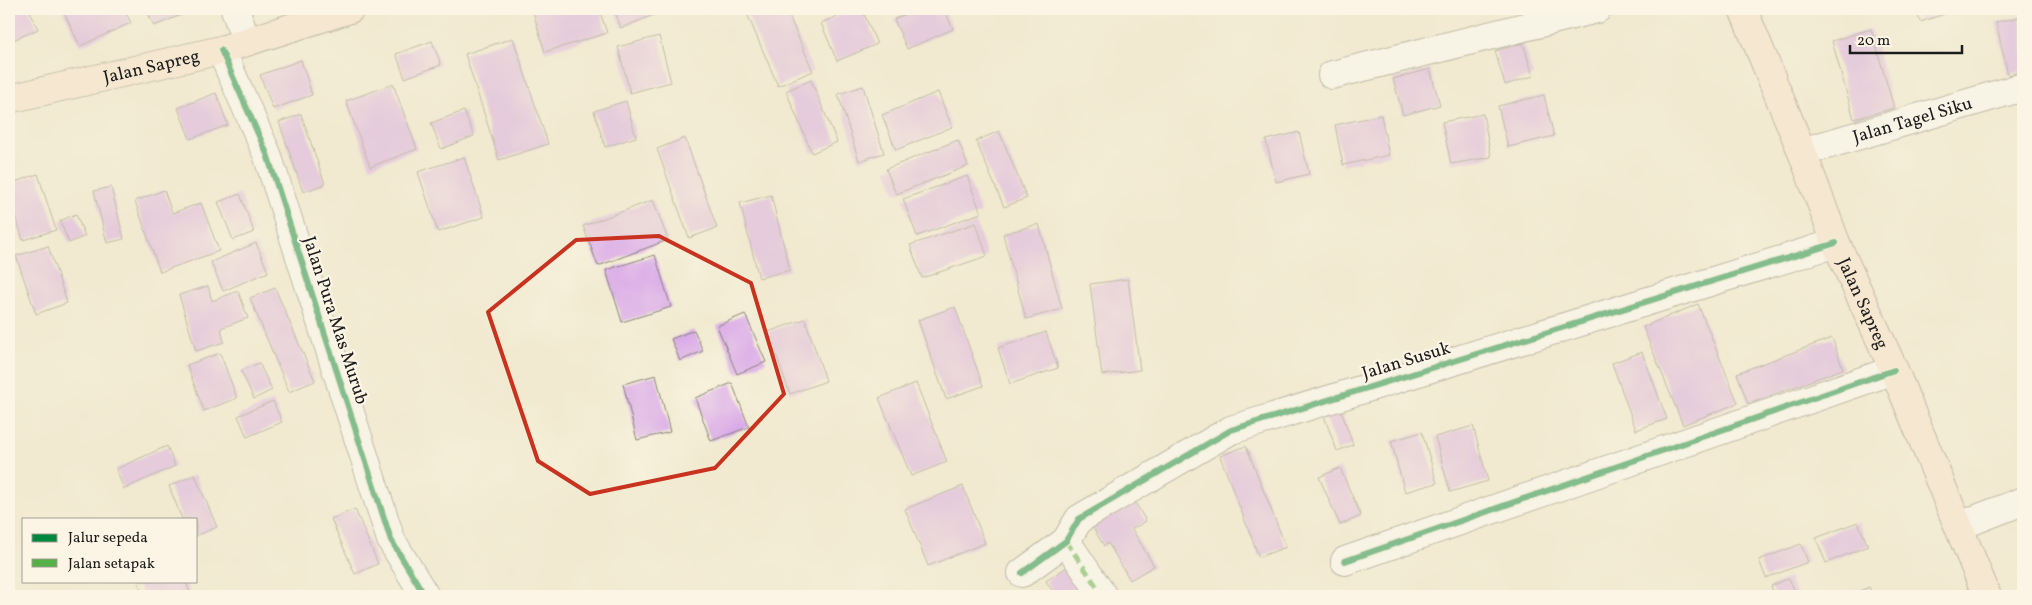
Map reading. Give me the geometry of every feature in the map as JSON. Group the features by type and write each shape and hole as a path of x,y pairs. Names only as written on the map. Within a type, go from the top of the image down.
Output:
{"main road":[{"name":"Jalan Sapreg","path":"9,99 234,46 350,9"},
{"name":"Jalan Sapreg","path":"1743,9 1802,152 1836,243 1894,370 1988,596"}],"street":[{"name":"Jalan Pura Mas Murub","path":"235,9 234,46 266,154 391,540 425,596"},
{"path":"1332,75 1597,9"},
{"name":"Jalan Tagel Siku","path":"1802,152 2023,86"},
{"name":"Jalan Susuk","path":"1022,573 1066,541 1079,519 1231,430 1836,243"},
{"path":"1345,561 1894,370"},
{"path":"1959,526 2023,501"},
{"path":"1066,541 1103,596"}],"highlighted area":[{"path":"659,236 751,283 784,394 715,468 590,494 538,461 488,312 576,240"}],"building":[{"path":"9,9 29,9 38,29 9,42"},
{"path":"67,9 124,9 131,23 80,46 63,11"},
{"path":"146,9 196,9 154,26"},
{"path":"532,9 599,9 607,33 545,52"},
{"path":"614,9 663,9 664,11 621,28"},
{"path":"745,9 786,9 813,71 778,86"},
{"path":"854,9 862,9 877,44 837,61 821,23"},
{"path":"918,9 944,9 953,29 907,49 894,19"},
{"path":"1916,9 1960,9 1920,22"},
{"path":"2020,17 2023,32 2023,71 2008,75 1996,22"},
{"path":"1871,29 1894,108 1854,119 1832,41"},
{"path":"659,36 671,82 630,93 618,47"},
{"path":"513,38 548,144 499,160 465,54"},
{"path":"432,41 441,65 405,78 396,54"},
{"path":"1523,43 1533,76 1505,85 1495,51"},
{"path":"301,60 312,95 273,109 260,75"},
{"path":"1430,69 1440,105 1403,115 1393,79"},
{"path":"811,80 837,142 812,153 786,91"},
{"path":"393,84 417,149 370,167 346,101"},
{"path":"863,86 884,153 859,161 838,94"},
{"path":"938,92 952,127 896,150 882,115"},
{"path":"216,93 228,125 190,139 178,108"},
{"path":"1544,95 1554,136 1508,147 1498,106"},
{"path":"626,101 636,137 605,147 594,111"},
{"path":"464,111 474,136 441,149 431,123"},
{"path":"301,114 325,184 303,192 279,122"},
{"path":"1483,114 1491,157 1451,164 1442,122"},
{"path":"1381,115 1389,155 1343,165 1335,125"},
{"path":"999,131 1027,198 1004,207 976,141"},
{"path":"1299,132 1309,174 1276,182 1266,140"},
{"path":"685,138 717,228 689,238 657,149"},
{"path":"958,140 968,166 896,194 886,169"},
{"path":"464,157 484,217 438,232 418,172"},
{"path":"38,174 56,230 23,240 9,195 9,184"},
{"path":"967,176 981,213 917,236 903,199"},
{"path":"111,187 124,239 107,243 94,191"},
{"path":"164,190 172,213 201,203 219,251 160,272 135,201"},
{"path":"240,194 254,232 233,240 218,202"},
{"path":"771,195 790,270 759,278 740,203"},
{"path":"653,200 668,240 598,266 583,226"},
{"path":"76,214 85,236 69,243 60,221"},
{"path":"976,223 987,256 922,278 910,245"},
{"path":"1039,224 1062,309 1026,319 1003,234"},
{"path":"256,243 268,272 223,291 211,262"},
{"path":"48,246 67,303 36,314 16,256"},
{"path":"655,255 671,307 622,322 606,270"},
{"path":"1128,279 1140,370 1102,375 1090,284"},
{"path":"208,286 212,301 238,291 248,318 221,328 224,342 196,351 179,295"},
{"path":"275,288 315,381 289,392 250,298"},
{"path":"1698,304 1738,403 1683,425 1643,327"},
{"path":"955,307 983,386 946,399 918,320"},
{"path":"745,314 766,362 737,374 717,326"},
{"path":"805,319 826,381 790,394 768,332"},
{"path":"694,330 703,351 680,361 671,339"},
{"path":"1046,332 1058,368 1010,384 998,348"},
{"path":"1832,338 1843,369 1748,404 1737,373"},
{"path":"1642,352 1667,419 1636,430 1612,363"},
{"path":"220,353 237,398 204,411 187,365"},
{"path":"259,363 272,390 254,399 241,371"},
{"path":"656,375 670,432 637,440 623,384"},
{"path":"732,383 749,427 711,441 695,398"},
{"path":"916,383 947,462 911,476 879,398"},
{"path":"273,401 282,422 247,437 238,416"},
{"path":"1340,407 1353,445 1337,451 1323,413"},
{"path":"1473,426 1488,481 1450,492 1435,437"},
{"path":"1422,432 1437,483 1405,492 1391,441"},
{"path":"167,446 175,466 124,489 116,469"},
{"path":"1246,446 1286,547 1259,557 1220,456"},
{"path":"1340,468 1361,516 1340,525 1319,477"},
{"path":"195,475 217,527 198,535 198,518 182,518 169,486"},
{"path":"963,486 985,543 928,566 905,509"},
{"path":"1130,494 1146,521 1132,529 1154,566 1130,580 1108,543 1104,546 1088,519"},
{"path":"355,509 378,564 355,574 331,519"},
{"path":"1858,522 1868,546 1826,563 1816,538"},
{"path":"1801,544 1808,562 1766,578 1759,560"},
{"path":"1071,564 1092,596 1056,596 1046,581"},
{"path":"1789,578 1797,596 1775,596 1771,586"},
{"path":"138,582 186,582 191,596 143,596"},
{"path":"1869,587 1873,596 1848,596"}],"marked path":[{"path":"1066,541 1103,596"}],"cycle path":[{"path":"221,50 267,154 391,540 425,596"},
{"path":"1022,573 1066,541 1079,519 1231,430 1836,243"},
{"path":"1345,561 1894,370"}]}
